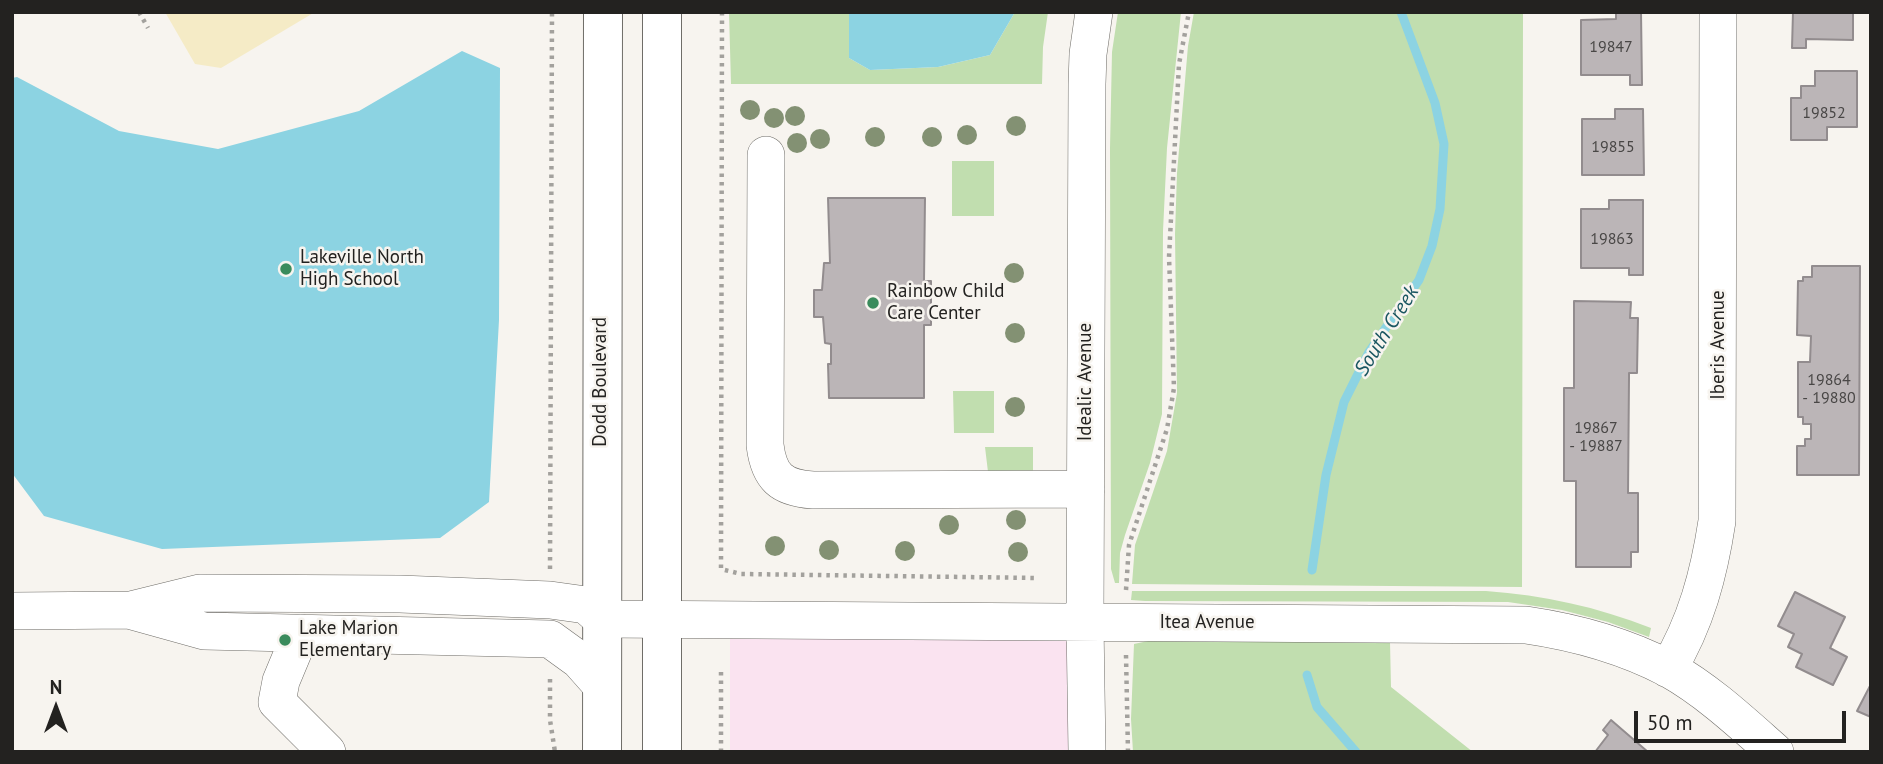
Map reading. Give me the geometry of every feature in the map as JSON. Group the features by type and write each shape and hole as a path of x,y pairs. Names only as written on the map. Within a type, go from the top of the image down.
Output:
{"main road":[{"name":"Dodd Boulevard","path":"603,12 603,752"},
{"path":"662,752 663,12"}],"street":[{"name":"Idealic Avenue","path":"1087,752 1087,84 1094,12"},
{"name":"Iberis Avenue","path":"1668,668 1693,622 1708,571 1717,521 1718,12"},
{"path":"766,155 765,445 771,469 779,481 788,486 813,490 1086,489"},
{"path":"12,611 131,610 200,593 400,594 550,600 586,605 602,619"},
{"path":"131,610 204,631 550,639 579,660 602,686"},
{"name":"Itea Avenue","path":"602,619 1526,625 1597,641 1668,668 1719,703 1775,752"},
{"path":"301,633 281,681 277,702 327,752"}],"path":[{"path":"139,12 148,28"},
{"path":"550,573 552,12"},
{"path":"722,12 721,569 741,574 1038,578"},
{"path":"1128,752 1126,623 1129,545 1167,429 1174,388 1169,257 1179,64 1189,12"},
{"path":"721,667 721,752"},
{"path":"550,670 550,720 555,752"}],"shaded area":[{"path":"730,621 1085,623 1087,752 730,752"}],"green space":[{"path":"729,12 849,12 849,58 870,70 938,67 990,55 1015,12 1048,12 1042,84 731,84"},
{"path":"1118,12 1181,12 1167,148 1163,231 1162,414 1150,463 1120,553 1119,583 1115,583 1111,569 1110,148 1112,52"},
{"path":"1194,12 1523,12 1522,587 1132,584 1135,545 1167,451 1177,393 1177,173 1188,46"},
{"path":"952,161 994,161 994,216 952,216"},
{"path":"953,391 994,391 994,433 954,433"},
{"path":"985,447 1033,447 1033,474 988,472"},
{"path":"1132,591 1486,591 1570,603 1651,628 1649,637 1608,622 1562,610 1508,602 1145,601 1131,600"},
{"path":"1148,641 1390,642 1391,687 1473,752 1133,752 1131,719 1134,644"}],"sand":[{"path":"165,12 315,12 221,68 195,64"}],"water":[{"path":"849,12 1015,12 990,55 938,67 870,70 849,58"},
{"name":"Lakeville North High School","path":"462,51 500,68 499,320 489,502 440,538 162,549 44,516 12,473 12,78 17,77 119,131 218,149 359,111"}],"building":[{"path":"1616,12 1641,12 1642,85 1630,85 1630,75 1581,75 1581,20 1616,19"},
{"path":"1793,12 1853,12 1853,40 1806,39 1806,48 1792,48"},
{"path":"1815,71 1857,71 1857,127 1827,127 1827,140 1791,140 1791,98 1801,98 1801,86 1815,86"},
{"path":"1615,109 1643,109 1644,175 1582,175 1582,119 1615,119"},
{"name":"Rainbow Child Care Center","path":"828,198 925,198 924,281 931,281 931,325 924,325 924,398 829,398 828,364 831,364 831,344 825,343 823,317 814,317 814,290 822,290 824,263 830,263"},
{"path":"1609,200 1643,200 1643,275 1629,275 1629,268 1581,268 1581,209 1609,209"},
{"path":"1812,266 1860,266 1859,475 1797,475 1797,446 1805,446 1805,439 1811,439 1811,424 1803,424 1803,417 1798,417 1798,362 1810,362 1811,336 1797,335 1798,281 1803,281 1803,277 1812,277"},
{"path":"1574,301 1631,302 1630,318 1638,318 1637,373 1629,373 1628,493 1638,493 1638,552 1631,552 1631,567 1576,567 1576,481 1564,481 1564,388 1574,388"},
{"path":"1795,592 1845,617 1830,648 1847,657 1833,685 1796,667 1802,654 1788,647 1794,634 1778,626"},
{"path":"1871,684 1871,717 1857,711"},
{"path":"1611,720 1648,752 1595,752 1608,735 1603,730"}],"waterway":[{"name":"South Creek","path":"1312,570 1326,475 1344,402 1369,352 1419,280 1432,246 1440,209 1444,144 1435,103 1401,12"},
{"name":"South Creek","path":"1307,675 1317,707 1356,752"}],"place":[{"name":"Lakeville North High School","path":"286,269"},
{"name":"Rainbow Child Care Center","path":"873,303"},
{"name":"Lake Marion Elementary","path":"285,640"}]}
